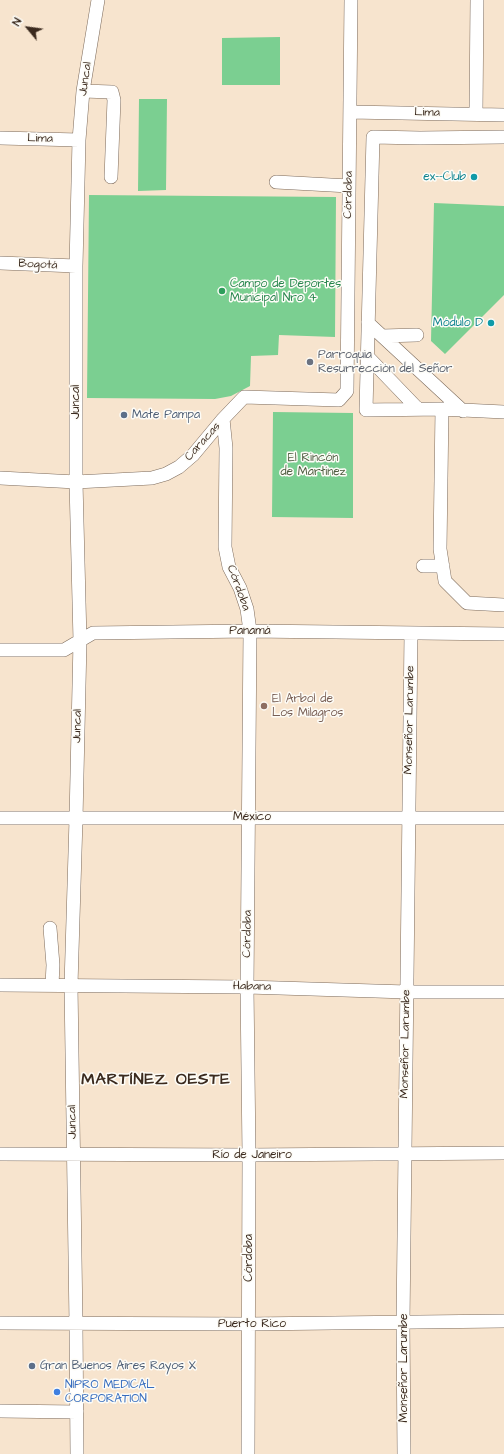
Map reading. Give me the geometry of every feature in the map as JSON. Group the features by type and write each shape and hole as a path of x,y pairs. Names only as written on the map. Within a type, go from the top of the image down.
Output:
{"street":[{"name":"Juncal","path":"77,1454 70,985 80,641 76,482 76,266 79,140 83,91 98,0"},
{"name":"Córdoba","path":"347,391 351,0"},
{"path":"476,114 477,0"},
{"path":"83,91 112,92 114,100 110,177"},
{"name":"Lima","path":"350,112 504,114"},
{"path":"504,137 373,137 366,410 442,409 504,412"},
{"name":"Lima","path":"0,138 79,140"},
{"path":"276,182 349,186"},
{"name":"Bogotá","path":"0,263 76,266"},
{"path":"368,323 463,411"},
{"path":"382,336 417,335"},
{"path":"367,356 418,409"},
{"name":"Caracas","path":"0,478 76,482 152,478 166,474 179,467 193,455 223,419 244,397 339,400 347,391"},
{"path":"442,409 440,550 445,581 467,603 504,605"},
{"name":"Córdoba","path":"223,419 226,448 225,547 229,567 240,588 247,609 250,631 247,987 249,1155 248,1454"},
{"path":"423,566 443,566"},
{"name":"Panamá","path":"0,650 64,650 93,633 250,631 504,634"},
{"name":"Monseñor Larumbe","path":"404,1454 403,1322 411,633"},
{"name":"México","path":"0,818 504,818"},
{"path":"50,928 53,965 52,985"},
{"name":"Habana","path":"0,985 247,987 407,992 504,992"},
{"name":"Río de Janeiro","path":"0,1154 249,1155 504,1153"},
{"name":"Puerto Rico","path":"0,1323 248,1324 504,1321"},
{"path":"0,1411 77,1412"}],"green space":[{"path":"280,37 280,85 222,85 222,38"},
{"path":"139,99 167,99 166,190 138,191"},
{"name":"Campo de Deportes Municipal Nro 4","path":"89,195 336,197 335,337 279,335 278,355 251,356 250,386 231,396 215,399 87,398"},
{"path":"434,203 504,206 504,295 445,354 431,341"},
{"name":"El Rincón de Martínez","path":"273,412 353,413 353,518 272,517"}],"place":[{"name":"ex--Club","path":"474,177"},
{"name":"Campo de Deportes Municipal Nro 4","path":"222,291"},
{"name":"Módulo D","path":"491,323"},
{"name":"Parroquia Resurrecciòn del Señor","path":"310,362"},
{"name":"Mate Pampa","path":"124,415"},
{"name":"El Arbol de Los Milagros","path":"264,706"},
{"name":"Gran Buenos Aires Rayos X","path":"32,1366"},
{"name":"NIPRO MEDICAL CORPORATION","path":"57,1392"}],"district":[{"name":"MARTÍNEZ OESTE","path":"156,1081"}]}
